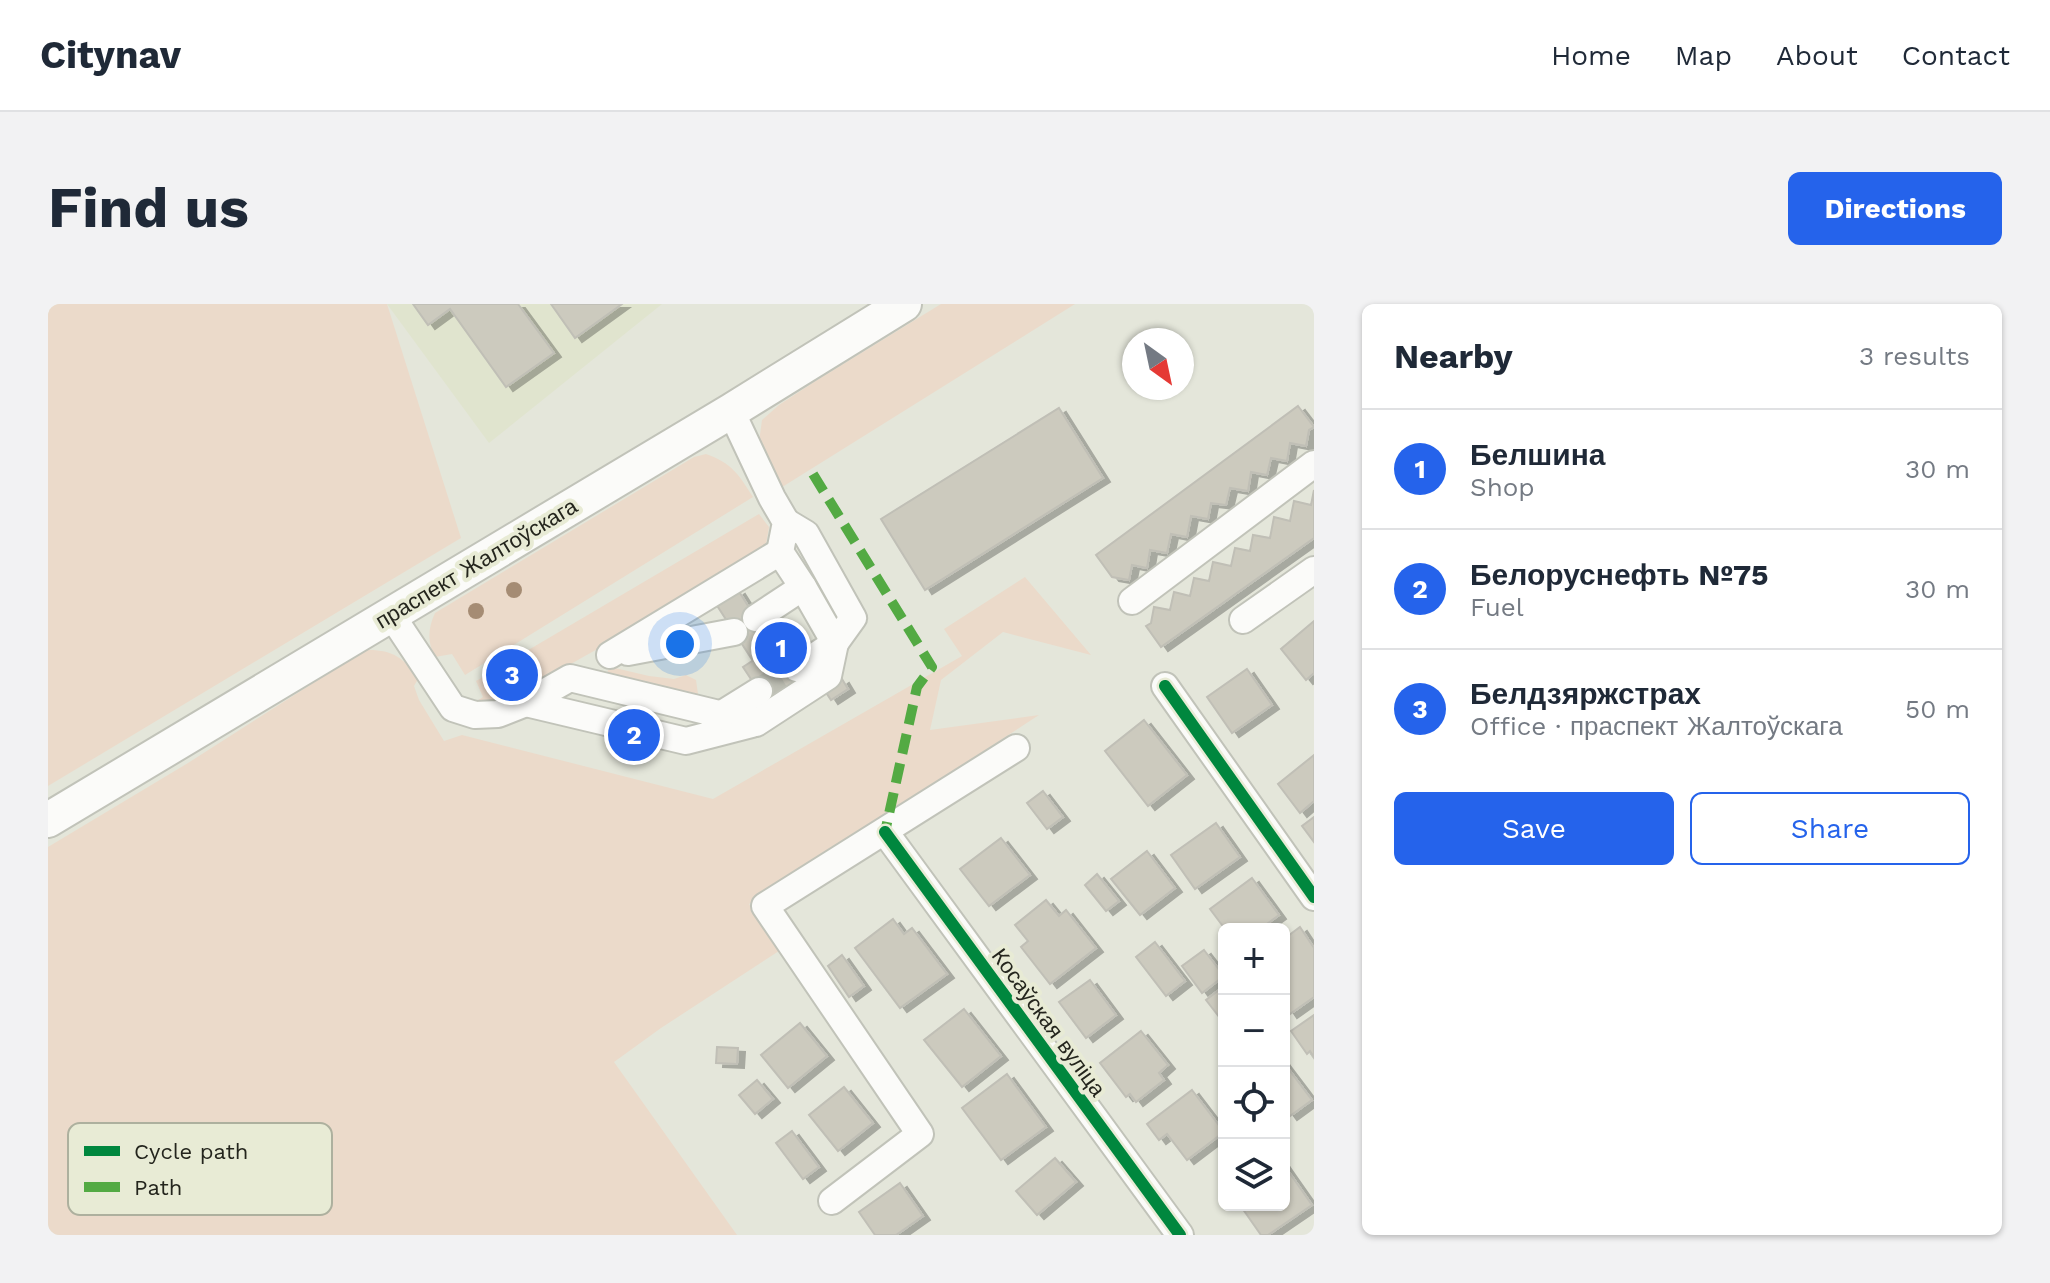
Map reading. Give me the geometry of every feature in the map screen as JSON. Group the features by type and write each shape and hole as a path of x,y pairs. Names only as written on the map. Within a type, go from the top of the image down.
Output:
{"main road":[{"name":"праспект Жалтоўскага","path":"48,820 904,304"}],"street":[{"path":"731,411 786,522 806,534 853,618 835,643 797,668"},
{"path":"1132,601 1314,464"},
{"path":"526,703 704,727 756,723 828,676 835,643 780,552 786,522"},
{"path":"390,613 453,708 475,715 498,714 560,684 780,552"},
{"path":"1243,620 1314,570"},
{"path":"610,655 745,625 803,587"},
{"path":"560,684 704,727 756,723"},
{"path":"1165,686 1314,897"},
{"path":"704,727 759,691"},
{"path":"832,1201 920,1134 765,906 1016,748"},
{"name":"Косаўская вуліца","path":"885,832 1180,1235"}],"shaded area":[{"path":"48,304 387,304 461,538 48,786"},
{"path":"387,304 662,304 489,443"},
{"path":"941,304 1075,304 779,489 759,442 762,420 814,382"},
{"path":"706,454 734,471 753,497 465,675 452,654 435,657 429,635 435,613 694,457"},
{"path":"759,514 769,527 766,544 754,561 494,707 471,705 483,697 476,681"},
{"path":"1025,577 1091,655 1003,632 941,680 930,730 1039,715 749,904 779,951 614,1062 737,1235 48,1235 48,847 188,763 365,650 390,653 407,665 418,679 414,686 419,700 444,741 462,735 713,799 962,656 944,629"},
{"path":"615,668 674,679 686,675 696,680 696,701 606,677 608,670"}],"building":[{"path":"413,304 518,304 554,353 506,387 450,309 428,325"},
{"path":"551,304 622,304 575,338"},
{"path":"1298,406 1314,427 1309,430 1306,446 1290,443 1287,461 1271,458 1267,475 1251,472 1248,491 1230,488 1226,505 1211,503 1208,519 1191,516 1187,537 1171,534 1167,553 1150,550 1147,568 1132,565 1129,580 1112,577 1096,555"},
{"path":"1059,408 1103,478 925,590 881,519"},
{"path":"1314,490 1314,538 1161,647 1146,626 1151,623 1154,607 1170,610 1174,592 1190,596 1194,578 1209,581 1213,562 1231,566 1235,548 1250,551 1253,535 1270,538 1274,517 1290,521 1294,501 1311,505"},
{"path":"738,590 774,647 753,661 716,604"},
{"path":"1314,621 1314,673 1306,680 1281,649"},
{"path":"781,642 806,680 768,705 743,667"},
{"path":"514,662 525,678 509,688 499,672"},
{"path":"1247,669 1272,705 1232,733 1207,697"},
{"path":"842,679 848,689 831,700 825,691"},
{"path":"1144,720 1187,775 1148,806 1105,751"},
{"path":"1314,755 1314,801 1300,813 1278,784"},
{"path":"1043,791 1063,817 1047,829 1027,803"},
{"path":"1314,817 1314,842 1302,826"},
{"path":"1216,823 1240,857 1195,889 1171,855"},
{"path":"1001,838 1030,875 989,906 960,869"},
{"path":"1147,851 1175,888 1140,915 1111,879"},
{"path":"1097,874 1119,901 1106,911 1085,885"},
{"path":"1252,878 1279,915 1268,923 1220,923 1210,909"},
{"path":"1046,900 1059,916 1066,910 1096,948 1050,984 1021,947 1028,941 1015,925"},
{"path":"893,919 904,934 912,928 947,974 900,1008 855,948"},
{"path":"1300,927 1314,948 1314,997 1290,1014 1290,995 1290,934"},
{"path":"1155,942 1185,981 1166,996 1136,957"},
{"path":"1204,950 1218,968 1218,981 1202,993 1182,966"},
{"path":"842,955 864,986 849,997 828,966"},
{"path":"1090,980 1116,1015 1086,1038 1059,1002"},
{"path":"1218,991 1218,1015 1206,1000"},
{"path":"964,1009 1001,1056 962,1087 924,1040"},
{"path":"1314,1015 1314,1057 1310,1051 1307,1054 1291,1031"},
{"path":"800,1023 827,1056 788,1088 761,1055"},
{"path":"1141,1031 1168,1065 1159,1073 1164,1080 1136,1102 1130,1094 1126,1097 1100,1063"},
{"path":"717,1047 738,1048 737,1064 716,1063"},
{"path":"1290,1071 1312,1100 1290,1116"},
{"path":"1007,1074 1046,1127 1001,1160 962,1108"},
{"path":"757,1080 773,1099 755,1114 739,1095"},
{"path":"844,1087 873,1123 838,1151 809,1115"},
{"path":"1192,1090 1218,1124 1218,1137 1187,1160 1167,1134 1159,1140 1147,1124"},
{"path":"792,1131 819,1167 803,1179 776,1143"},
{"path":"1055,1158 1076,1182 1037,1215 1016,1191"},
{"path":"1290,1174 1312,1205 1268,1235 1261,1235 1244,1211 1290,1211"},
{"path":"900,1183 923,1216 896,1235 875,1235 859,1212"}],"tunnel":[{"path":"759,691 797,668"}],"marked path":[{"path":"813,474 932,667 917,687 885,832"}],"cycle path":[{"path":"1165,686 1314,897"},
{"path":"885,832 1180,1235"}],"place":[{"name":"Белшина","path":"781,648"},
{"name":"Белдзяржстрах","path":"512,675"},
{"name":"Белоруснефть №75","path":"634,735"}]}
